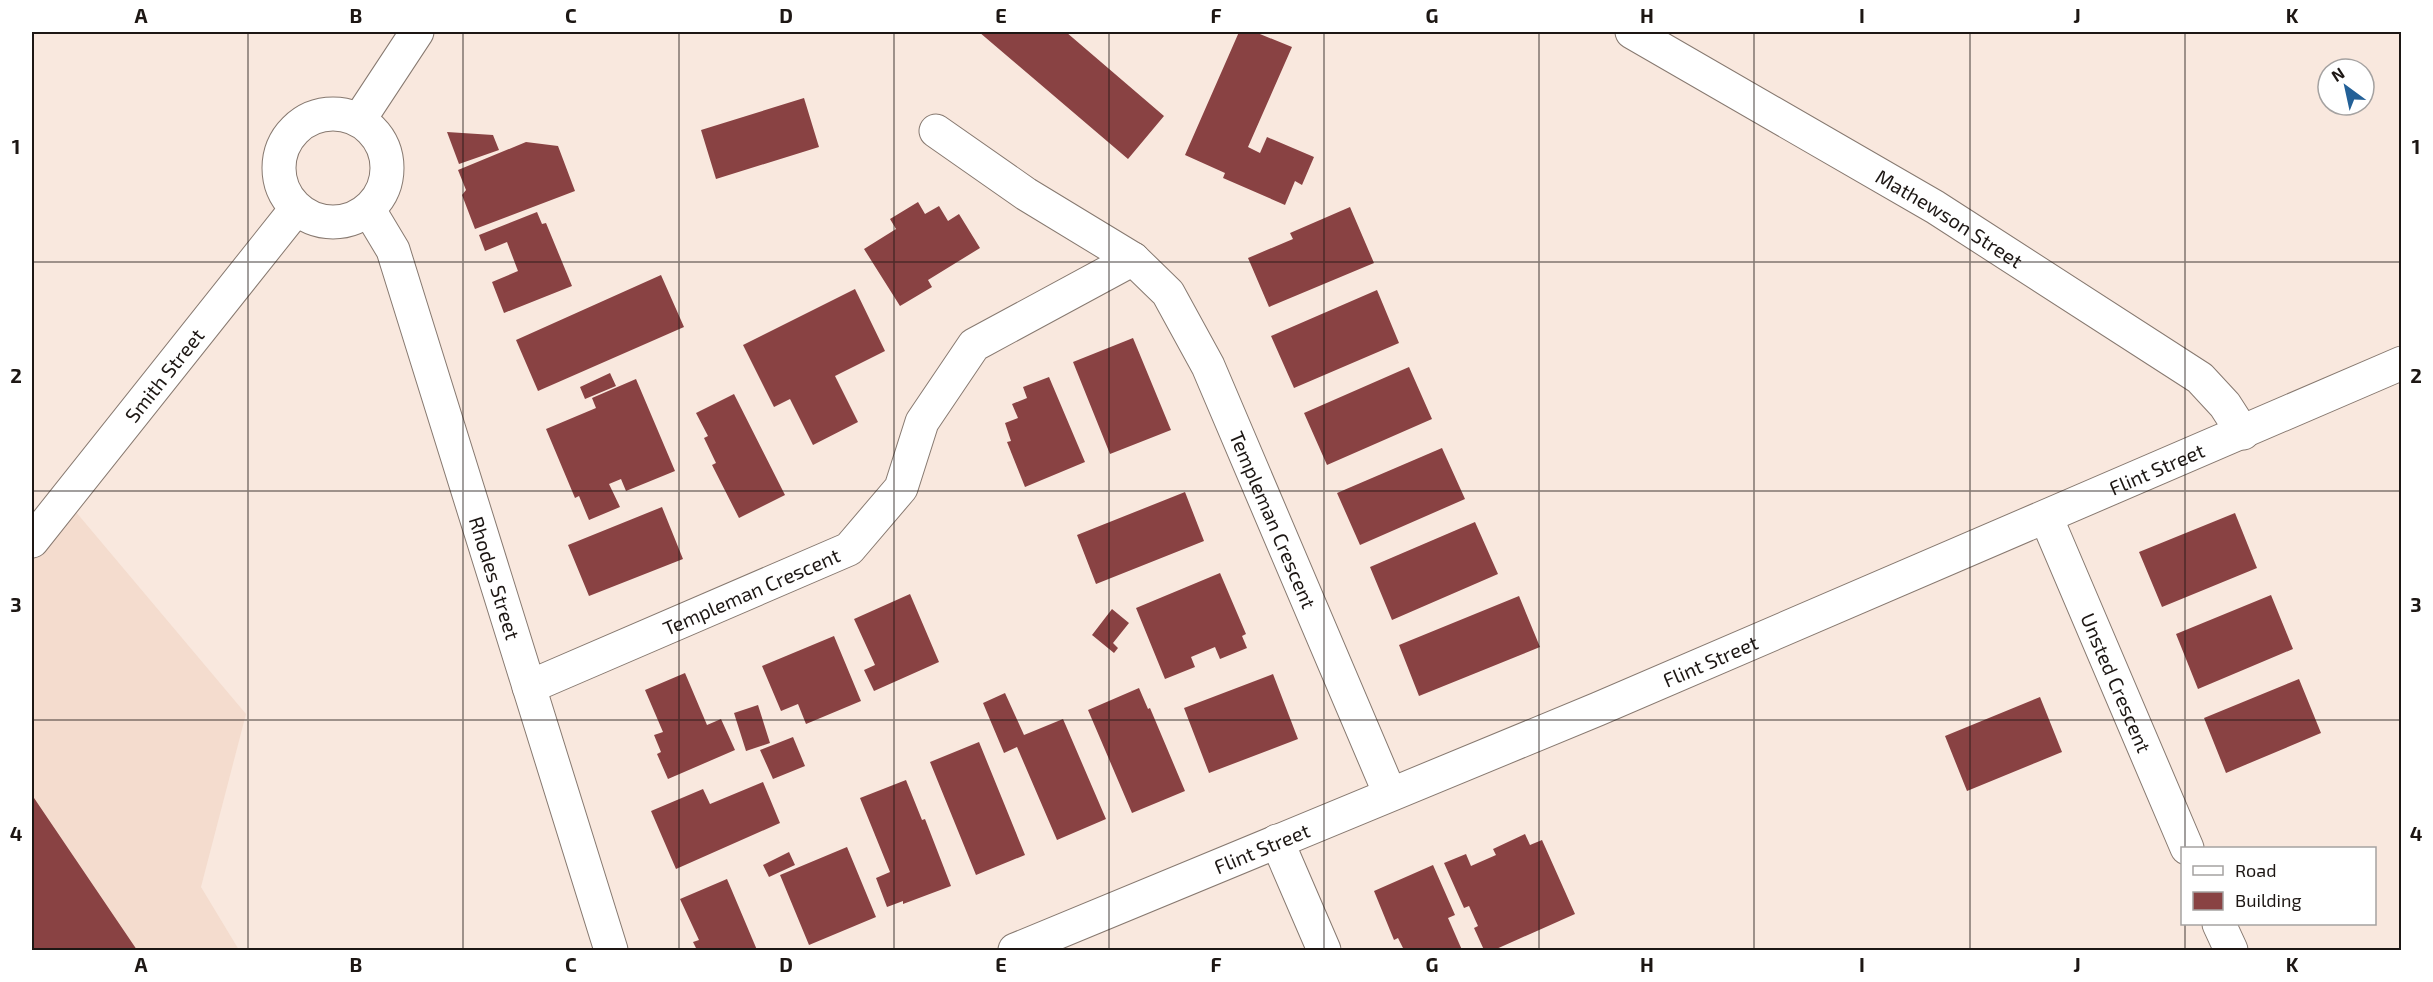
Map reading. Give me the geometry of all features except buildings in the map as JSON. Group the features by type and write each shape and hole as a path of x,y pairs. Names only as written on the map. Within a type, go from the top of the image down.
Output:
{"street":[{"path":"359,120 417,32"},
{"name":"Mathewson Street","path":"1632,32 1935,207 2200,378 2224,405 2242,432"},
{"path":"325,114 343,114 359,120 373,131 383,146 388,162 387,179 380,196 369,210 356,219 324,222 309,218 296,209 285,195 279,178 279,161 283,144 294,130 308,119 325,114"},
{"name":"Templeman Crescent","path":"936,131 1026,194 1133,259 1168,293 1208,366 1390,794"},
{"name":"Smith Street","path":"32,541 296,209"},
{"name":"Rhodes Street","path":"369,210 393,250 611,951"},
{"name":"Templeman Crescent","path":"529,687 849,549 901,488 922,422 974,345 1133,259"},
{"name":"Flint Street","path":"1015,951 1598,709 2402,363"},
{"name":"Unsted Crescent","path":"2046,517 2186,847"},
{"path":"1277,841 1324,951"},
{"path":"2219,925 2231,951"}],"shaded area":[{"path":"65,499 246,714 201,887 239,950 32,950 32,541"}]}
